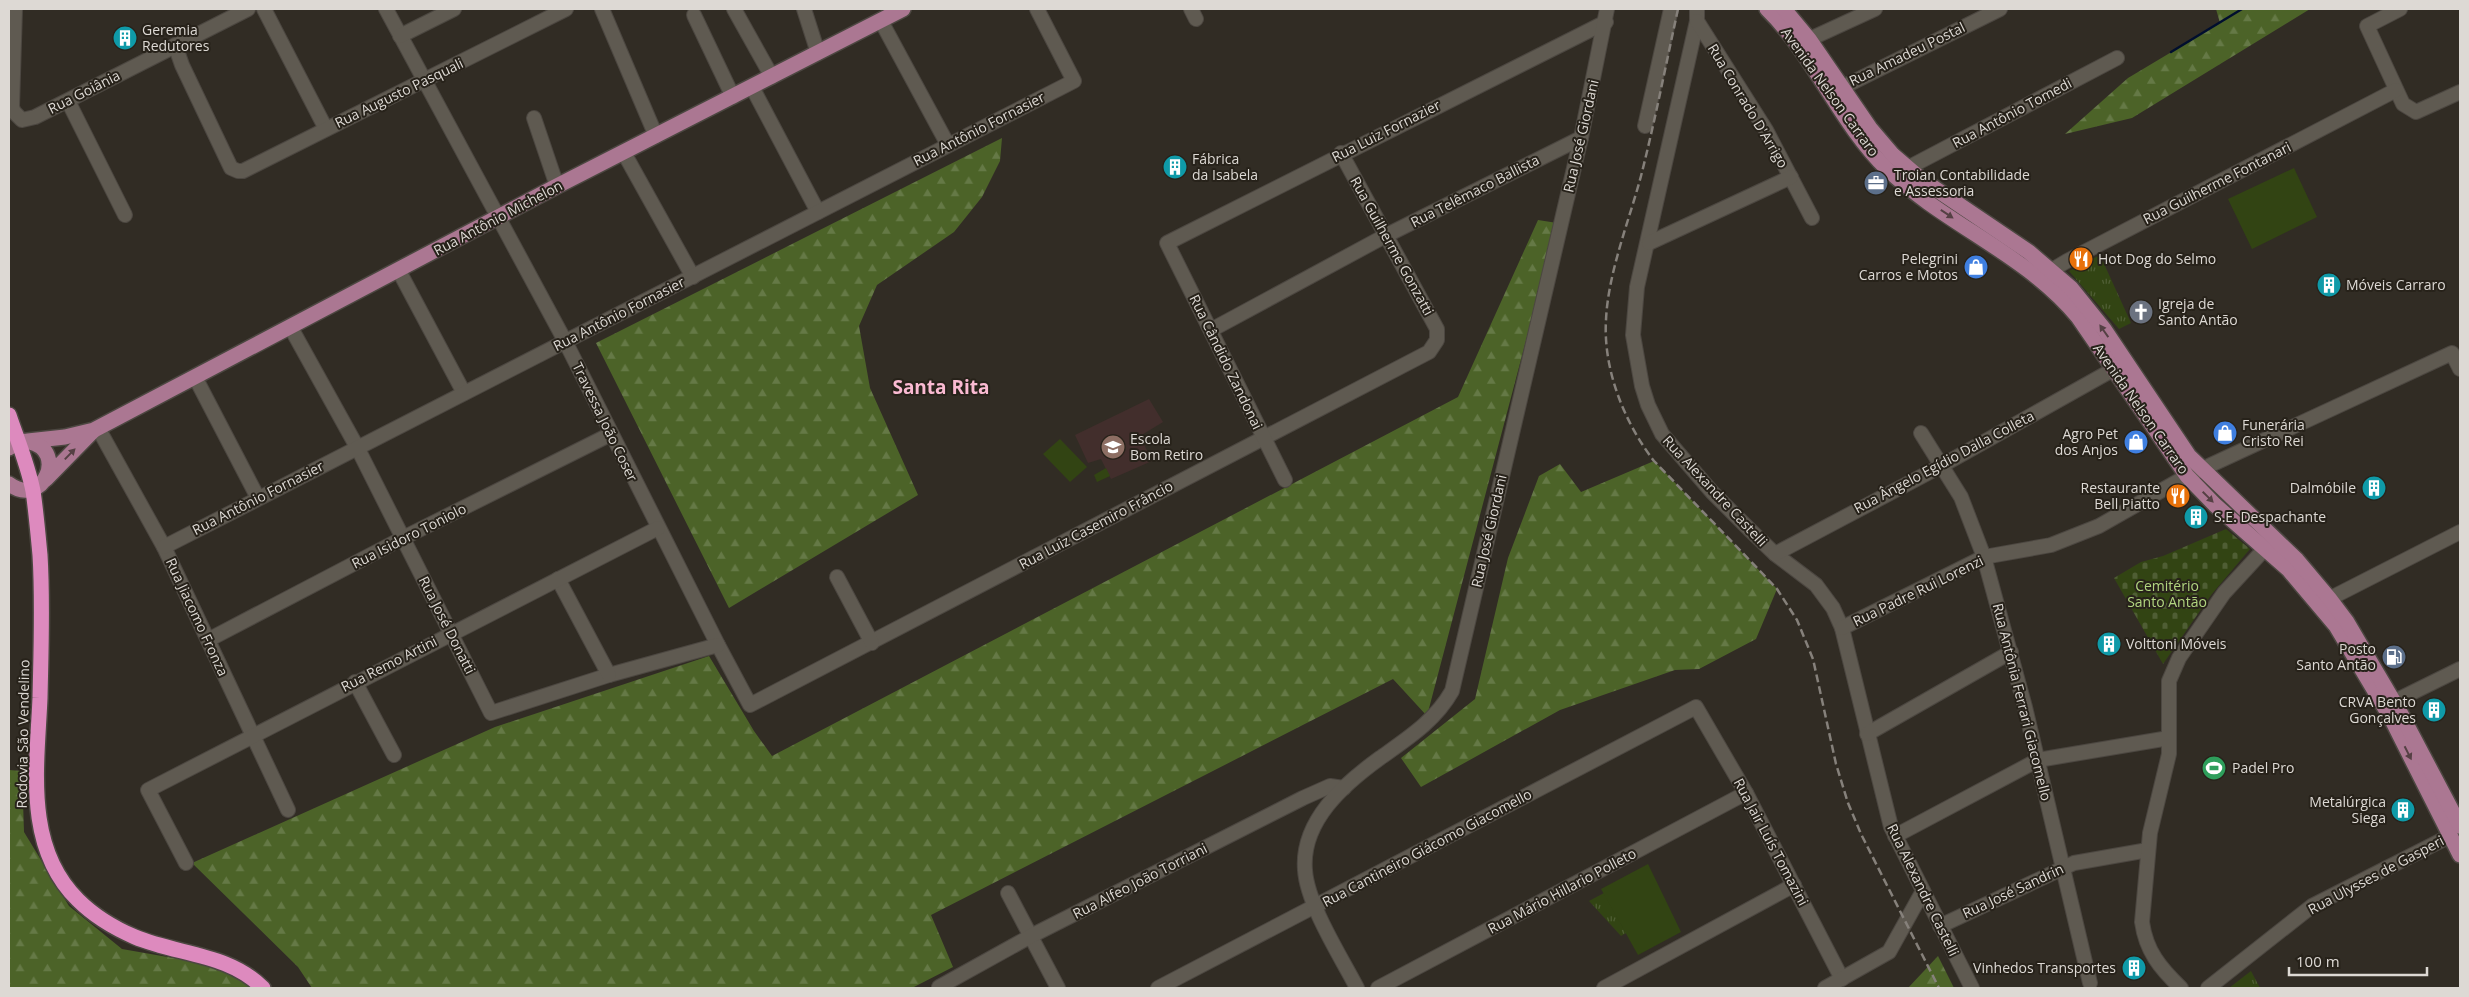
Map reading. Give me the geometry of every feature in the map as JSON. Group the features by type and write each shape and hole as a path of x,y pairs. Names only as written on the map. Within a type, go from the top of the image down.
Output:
{"highway":[{"name":"Rodovia São Vendelino","path":"9,415 32,489 40,554 42,598 36,799 44,842 52,863 64,883 77,899 103,921 135,937 229,964 254,979 263,988"}],"main road":[{"name":"Rua Antônio Michelon","path":"96,430 557,186 903,9"},
{"name":"Avenida Nelson Carraro","path":"1767,9 1803,42"},
{"name":"Avenida Nelson Carraro","path":"1784,9 1868,147 1894,175 1977,225"},
{"name":"Avenida Nelson Carraro","path":"1835,90 1882,143 1908,168 1977,225 2045,274 2063,299 2083,313 2119,366 2187,476 2215,504 2270,543"},
{"name":"Avenida Nelson Carraro","path":"2119,366 2202,471 2292,564 2324,601 2361,656 2393,710 2458,832 2460,855"},
{"path":"18,444 65,438 96,430"},
{"path":"9,484 17,489 32,489 46,479 96,430"},
{"path":"18,444 42,448 50,463 46,479"}],"street":[{"name":"Rua Goiânia","path":"15,9 12,107 22,120 27,120 68,101 248,9"},
{"path":"264,9 326,129"},
{"name":"Travessa João Coser","path":"386,9 565,342 658,528 750,705"},
{"path":"400,36 454,9"},
{"name":"Rua Augusto Pasquali","path":"175,45 182,65 231,168 243,171 424,82 566,9"},
{"path":"602,9 656,136"},
{"path":"734,9 772,77"},
{"path":"804,9 818,53"},
{"name":"Rua Antônio Fornasier","path":"164,547 1074,81 1036,9"},
{"path":"1645,126 1671,9"},
{"path":"1803,42 1875,9"},
{"name":"Rua Amadeu Postal","path":"1835,90 2000,9"},
{"path":"2400,9 2367,26 2406,108 2416,112 2460,92"},
{"path":"694,15 733,97"},
{"name":"Rua José Giordani","path":"1358,988 1315,906 1305,871 1306,849 1313,827 1326,806 1366,768 1431,720 1443,706 1452,691 1581,138 1607,15"},
{"name":"Rua Luiz Fornazier","path":"1167,243 1607,15"},
{"name":"Rua Conrado D'Arrigo","path":"1697,15 1766,130 1812,218"},
{"name":"Rua Alexandre Castelli","path":"1697,15 1649,244 1637,287 1633,335 1642,386 1648,405 1662,434 1675,450 1724,504 1775,554 1816,585 1833,608 1842,628 1887,814 1895,836 1972,988"},
{"path":"881,21 948,145"},
{"name":"Rua Antônio Tomedi","path":"1894,175 2117,58"},
{"path":"752,87 818,212"},
{"name":"Rua Guilherme Fontanari","path":"2045,274 2396,90"},
{"path":"68,101 125,215"},
{"path":"534,118 557,186"},
{"name":"Rua Telêmaco Ballista","path":"1211,330 1385,236 1581,138"},
{"path":"624,153 693,277"},
{"name":"Rua Guilherme Gonzatti","path":"1341,154 1437,329 1437,340"},
{"path":"1649,244 1791,177"},
{"name":"Rua Cândido Zandonai","path":"1167,243 1285,480"},
{"path":"399,271 464,394"},
{"name":"Rua José Donatti","path":"291,328 357,447 491,713 609,675 718,645"},
{"name":"Rua Luiz Casemiro Frâncio","path":"750,705 1429,352 1437,340"},
{"name":"Rua Padre Rui Lorenzi","path":"1842,628 1984,557 2031,550 2073,538 2099,526 2187,476 2202,471 2452,353 2460,369"},
{"name":"Rua Ângelo Egídio Dalla Colleta","path":"1775,554 1941,466 2119,366"},
{"path":"195,377 258,498"},
{"name":"Rua Jiacomo Fronza","path":"96,430 164,547 288,810"},
{"name":"Rua Antônia Ferrari Giacomello","path":"1921,433 1961,498 1984,557 2011,652 2038,760 2090,983"},
{"name":"Rua Isidoro Toniolo","path":"208,640 403,538 611,434"},
{"name":"Rua Remo Artini","path":"186,863 148,790 451,632 658,528"},
{"path":"2324,601 2460,532"},
{"path":"2181,988 2155,960 2144,936 2142,908 2148,850 2166,769 2169,738 2168,691 2172,670 2224,593 2270,543"},
{"path":"837,577 872,643"},
{"path":"558,579 609,675"},
{"path":"1867,734 2011,652"},
{"path":"2393,710 2460,669"},
{"path":"355,682 394,755"},
{"name":"Rua Jair Luís Tomazini","path":"1696,707 1746,793 1842,979"},
{"name":"Rua Cantineiro Giácomo Giacomello","path":"1158,988 1696,707"},
{"path":"1895,836 2038,760 2169,738"},
{"name":"Rua Alfeo João Torriani","path":"939,988 1031,936 1303,798 1330,786 1344,788"},
{"name":"Rua Mário Hillario Polleto","path":"1378,988 1746,793"},
{"name":"Rua Ulysses de Gasperi","path":"2208,988 2312,906 2458,832"},
{"name":"Rua José Sandrin","path":"1940,926 2062,867 2074,863 2148,850"},
{"path":"1604,988 1794,885"},
{"path":"1825,988 1889,952 1923,891"},
{"path":"1008,893 1058,988"}],"shaded area":[{"name":"Escola Bom Retiro","path":"1149,399 1163,422 1140,436 1152,461 1111,479 1101,459 1088,463 1075,435"}],"green space":[{"path":"2216,9 2310,9 2132,118 2065,134 2128,78 2220,23"},
{"path":"1002,138 1000,161 982,197 954,232 877,285 859,326 870,388 918,495 729,608 596,343"},
{"path":"2294,168 2317,217 2252,249 2228,199"},
{"path":"1538,220 1557,223 1427,716 1393,679 931,915 953,967 912,988 312,988 298,967 192,863 495,727 709,656 754,731 772,756 1458,397"},
{"path":"2100,255 2131,323 2119,329 2069,271"},
{"path":"1060,439 1087,467 1070,482 1043,454"},
{"path":"1654,461 1777,589 1756,639 1699,669 1675,670 1560,710 1421,787 1401,758 1475,699 1508,558 1539,476 1560,464 1581,492"},
{"path":"1106,468 1110,476 1097,482 1094,475"},
{"name":"Cemitério Santo Antão","path":"2226,529 2250,549 2211,595 2163,664 2114,578 2141,562 2163,556"},
{"path":"9,770 22,771 24,832 69,906 122,949 219,966 256,988 9,988"},
{"path":"1648,864 1681,932 1638,955 1601,889"},
{"path":"1604,893 1626,933 1621,936 1589,901"},
{"path":"1938,956 1954,988 1908,988"},
{"path":"2251,971 2260,988 2229,988"}],"waterway":[{"path":"2171,52 2242,9"}],"railway":[{"path":"1678,9 1646,155 1611,284 1606,320 1606,339 1612,376 1633,429 1654,461 1777,589 1797,620 1813,659 1836,764 1848,803 1861,834 1939,988"}],"place":[{"name":"Geremia Redutores","path":"125,38"},
{"name":"Fábrica da Isabela","path":"1175,167"},
{"name":"Troian Contabilidade e Assessoria","path":"1876,183"},
{"name":"Hot Dog do Selmo","path":"2081,259"},
{"name":"Pelegrini Carros e Motos","path":"1976,267"},
{"name":"Móveis Carraro","path":"2329,285"},
{"name":"Igreja de Santo Antão","path":"2141,312"},
{"name":"Funerária Cristo Rei","path":"2225,433"},
{"name":"Agro Pet dos Anjos","path":"2136,442"},
{"name":"Escola Bom Retiro","path":"1113,447"},
{"name":"Dalmóbile","path":"2374,488"},
{"name":"Restaurante Bell Piatto","path":"2178,496"},
{"name":"S.E. Despachante","path":"2196,517"},
{"name":"Volttoni Móveis","path":"2109,644"},
{"name":"Posto Santo Antão","path":"2394,657"},
{"name":"CRVA Bento Gonçalves","path":"2434,710"},
{"name":"Padel Pro","path":"2214,768"},
{"name":"Metalúrgica Siega","path":"2403,810"},
{"name":"Vinhedos Transportes","path":"2134,968"}],"district":[{"name":"Santa Rita","path":"941,387"}]}
